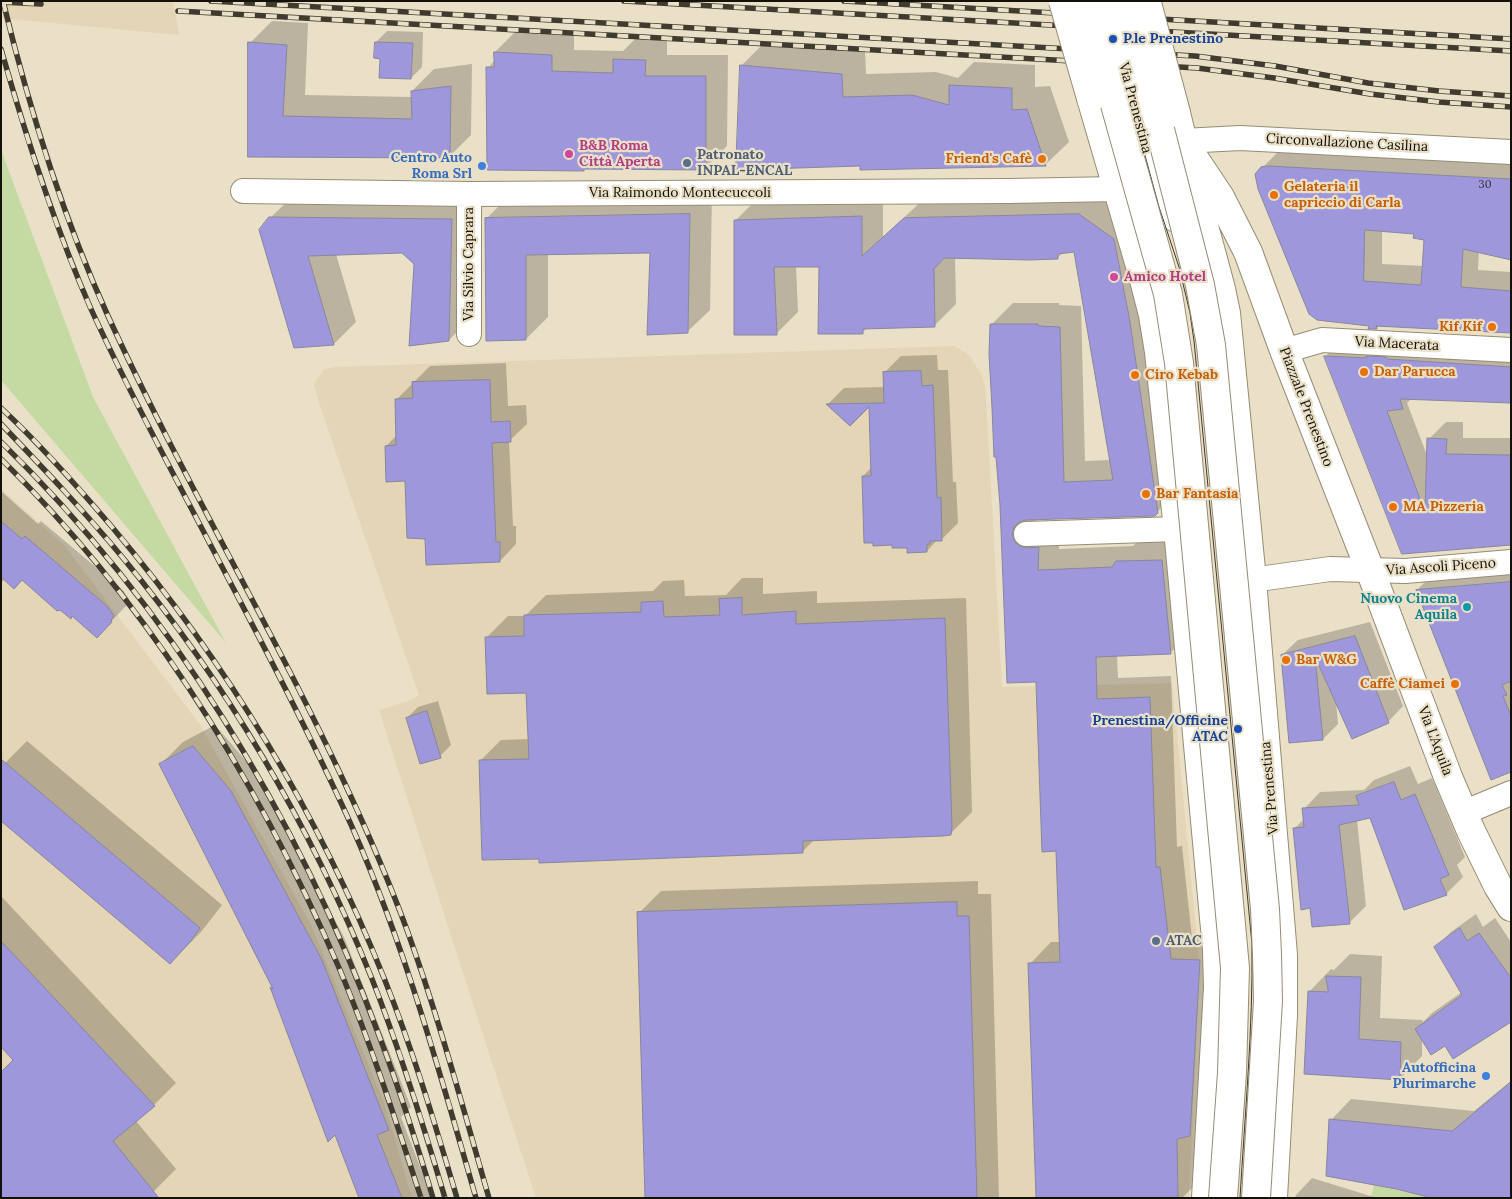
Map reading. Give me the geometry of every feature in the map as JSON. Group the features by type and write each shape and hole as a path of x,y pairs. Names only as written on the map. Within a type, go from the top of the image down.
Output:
{"main road":[{"path":"1063,1 1111,162 1150,200 1167,213 1206,234 1248,252"},
{"path":"1086,1 1168,294 1179,363 1235,968 1232,1073 1224,1198"},
{"path":"1140,2 1211,345 1266,927 1268,1001 1256,1198"},
{"name":"Piazzale Prenestino","path":"1140,2 1176,113 1224,301 1233,379"},
{"name":"Piazzale Prenestino","path":"1183,141 1220,197 1248,252 1285,353 1370,570"},
{"path":"1134,184 1165,400 1217,950 1218,988 1206,1198"},
{"name":"Via Prenestina","path":"1233,379 1284,955 1283,1015 1273,1198"},
{"name":"Via L'Aquila","path":"1370,570 1463,813 1498,886 1511,907"}],"street":[{"name":"Via Prenestina","path":"1106,1 1136,110 1134,184"},
{"name":"Circonvallazione Casilina","path":"1183,141 1240,138 1511,152"},
{"path":"1134,184 1166,173 1180,154 1183,141"},
{"name":"Via Raimondo Montecuccoli","path":"243,192 469,194 998,191 1134,184"},
{"name":"Via Silvio Caprara","path":"469,194 469,334"},
{"name":"Via Macerata","path":"1285,353 1322,340 1511,350"},
{"path":"1026,534 1178,529"},
{"name":"Via Ascoli Piceno","path":"1370,570 1405,571 1511,562"},
{"path":"1252,580 1330,569 1370,570"},
{"path":"1463,813 1511,793"}],"shaded area":[{"path":"1,1 173,1 179,35 1,18"},
{"path":"954,346 968,354 980,372 985,386 1002,687 1172,683 1199,960 1189,1198 536,1198 379,710 409,701 419,695 314,384 324,369 336,367"},
{"path":"1,489 65,546 201,726 312,927 385,1105 412,1198 1,1198"}],"green space":[{"path":"1,150 93,397 226,643 1,380"},
{"path":"1374,1185 1432,1198 1371,1198"}],"building":[{"path":"248,42 287,45 283,116 412,119 411,91 451,86 450,158 248,157"},
{"path":"375,42 413,43 411,79 379,78 380,59 374,58"},
{"path":"494,52 552,55 552,71 613,73 613,59 646,60 645,76 706,76 706,170 487,170 486,67 494,67"},
{"path":"740,65 842,74 843,97 912,95 949,105 949,85 1012,88 1012,110 1027,109 1046,166 860,170 860,166 736,170"},
{"path":"1261,167 1511,179 1511,260 1463,249 1461,287 1511,291 1511,333 1376,326 1377,329 1368,329 1369,326 1317,320 1309,314 1258,189 1255,174","holes":["1365,230 1414,234 1413,238 1424,240 1421,285 1364,281"]},
{"path":"690,214 688,333 647,335 650,253 526,255 526,340 486,341 485,218"},
{"path":"1079,214 1114,239 1130,322 1158,513 1155,516 1026,520 1019,522 1014,527 1012,535 1015,542 1020,546 1026,548 1039,547 1038,570 1112,567 1116,561 1162,560 1171,654 1096,657 1097,699 1150,697 1156,867 1160,867 1171,959 1200,960 1190,1136 1177,1139 1178,1198 1036,1198 1028,963 1060,962 1056,851 1042,852 1036,682 1007,683 1000,505 996,457 994,457 989,354 990,324 1038,324 1038,326 1060,327 1064,482 1113,480 1074,252 1058,254 1058,259 944,258 934,269 935,327 863,329 863,334 818,334 819,267 774,267 777,335 734,335 734,220 862,216 862,256 904,218"},
{"path":"269,217 452,219 449,341 409,346 414,264 402,253 308,256 334,345 294,348 259,230"},
{"path":"1324,356 1386,357 1387,359 1511,367 1511,403 1400,399 1403,409 1387,411 1425,512 1427,438 1447,439 1446,454 1511,455 1511,545 1402,554"},
{"path":"921,371 922,386 933,385 937,498 941,497 942,541 930,541 930,544 927,544 927,552 907,553 907,548 892,548 892,545 873,546 873,543 864,543 862,476 871,476 869,407 850,426 826,404 884,403 883,372"},
{"path":"490,380 491,422 510,421 511,442 492,443 496,542 500,542 500,562 426,565 425,539 407,538 405,481 386,482 385,446 396,445 395,399 413,398 412,382"},
{"path":"1,521 22,539 25,536 107,606 114,616 111,620 112,622 97,638 72,616 71,619 60,610 57,611 22,580 14,589 1,577"},
{"path":"1511,582 1511,681 1502,685 1507,695 1503,696 1511,716 1511,772 1491,780 1416,590"},
{"path":"742,598 742,615 796,611 796,624 945,618 951,835 803,841 803,853 539,863 539,859 482,860 479,760 529,759 526,693 487,694 485,637 524,636 524,615 641,612 641,602 663,601 664,617 720,615 719,599"},
{"path":"1355,636 1389,723 1352,739 1315,657 1323,740 1289,743 1281,655"},
{"path":"427,711 441,758 420,764 406,718"},
{"path":"193,746 231,791 322,960 389,1130 377,1135 402,1198 359,1198 335,1135 328,1142 270,987 273,989 159,764"},
{"path":"1,759 200,928 170,964 1,821"},
{"path":"1394,782 1401,800 1415,794 1449,875 1440,879 1447,895 1404,910 1370,818 1339,825 1350,924 1312,927 1310,908 1301,910 1293,828 1304,827 1302,808 1359,805 1356,796"},
{"path":"957,902 957,916 969,916 977,1198 645,1198 637,912"},
{"path":"1460,928 1467,941 1479,933 1511,978 1511,1022 1453,1059 1445,1046 1431,1055 1415,1029 1462,995 1434,947"},
{"path":"1,941 155,1106 113,1141 159,1198 1,1198 1,1072 13,1060 1,1047"},
{"path":"1326,976 1361,977 1359,1039 1401,1042 1400,1080 1304,1074 1308,991 1328,992"},
{"path":"1511,1082 1511,1198 1432,1198 1326,1176 1329,1119 1452,1131"}],"tram line":[{"path":"1103,1 1159,207 1179,267 1190,313 1194,341 1252,944 1250,1039 1240,1198"}],"railway":[{"path":"3,1 48,161 91,278 136,376 318,727 393,893 430,996 489,1198"},
{"path":"211,1 1195,56 1275,66 1368,83 1439,91 1511,96"},
{"path":"624,1 1511,51"},
{"path":"844,1 1511,39"},
{"path":"1,2 41,4"},
{"path":"178,11 1197,68 1274,78 1370,94 1439,102 1511,107"},
{"path":"1,49 20,115 42,180 65,245 91,309 144,418 304,725 364,854 401,951 417,1000 476,1198"},
{"path":"1,408 72,481 154,578 231,686 299,798 330,857 358,917 395,1005 432,1115 457,1198"},
{"path":"1,424 94,524 161,606 231,706 264,759 322,867 372,979 411,1087 445,1198"},
{"path":"1,442 63,506 120,574 174,645 224,719 269,796 310,875 347,955 380,1038 433,1198"},
{"path":"1,459 55,515 105,573 152,635 236,763 308,900 340,970 373,1054 421,1198"}],"place":[{"name":"P.le Prenestino","path":"1113,39"},
{"name":"B&B Roma Città Aperta","path":"569,154"},
{"name":"Friend's Cafè","path":"1042,159"},
{"name":"Patronato INPAL-ENCAL","path":"687,163"},
{"name":"Centro Auto Roma Srl","path":"482,166"},
{"name":"Gelateria il capriccio di Carla","path":"1274,195"},
{"name":"Amico Hotel","path":"1114,277"},
{"name":"Kif Kif","path":"1492,327"},
{"name":"Dar Parucca","path":"1364,372"},
{"name":"Ciro Kebab","path":"1135,375"},
{"name":"Bar Fantasia","path":"1146,494"},
{"name":"MA Pizzeria","path":"1393,507"},
{"name":"Nuovo Cinema Aquila","path":"1467,607"},
{"name":"Bar W&G","path":"1286,660"},
{"name":"Caffè Ciamei","path":"1455,684"},
{"name":"Prenestina/Officine ATAC","path":"1238,729"},
{"name":"ATAC","path":"1156,941"},
{"name":"Autofficina Plurimarche","path":"1486,1076"}]}
